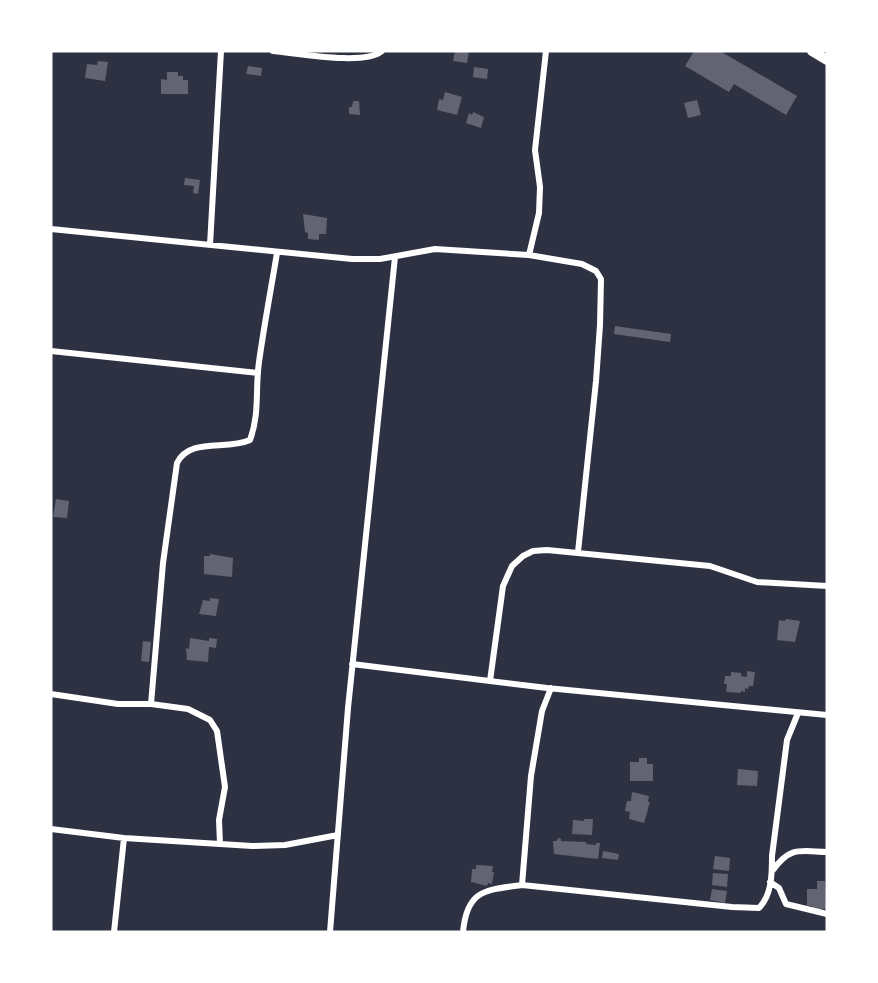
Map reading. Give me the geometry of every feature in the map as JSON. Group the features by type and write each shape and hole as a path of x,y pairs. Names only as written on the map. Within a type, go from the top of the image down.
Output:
{"highway":[{"path":"812,51 827,60"}],"street":[{"path":"210,245 221,51"},
{"path":"273,51 346,58 368,58 382,51"},
{"path":"529,255 539,213 540,187 535,150 546,51"},
{"path":"51,229 352,259 395,258 435,249 529,255 582,264 596,271 601,279 600,325 578,552"},
{"path":"151,704 163,563 177,464 181,455 191,448 241,444 250,440 258,408 258,373 277,253"},
{"path":"330,932 352,664 395,258"},
{"path":"51,351 258,373"},
{"path":"490,681 503,586 512,566 533,551 578,552 710,566 756,582 827,586"},
{"path":"352,664 551,688 827,715"},
{"path":"522,885 531,776 542,711 551,688"},
{"path":"51,694 118,704 151,704 188,710 210,720 217,731 225,787 219,820 220,844"},
{"path":"463,932 474,897 482,892 522,885 759,908 766,897 770,882 787,740 798,713"},
{"path":"51,829 124,838 252,846 285,845 338,835"},
{"path":"114,932 124,838"},
{"path":"772,871 788,853 827,852"},
{"path":"770,882 779,888 786,904 827,914"}],"building":[{"path":"455,51 469,51 467,63 453,61"},
{"path":"694,51 720,51 797,96 786,115 734,84 729,92 685,66"},
{"path":"98,61 108,62 105,81 85,78 87,64 97,65"},
{"path":"248,66 262,68 261,76 246,74"},
{"path":"474,67 488,69 487,79 473,77"},
{"path":"167,72 178,72 178,76 183,76 183,80 188,80 188,94 161,94 161,79 167,80"},
{"path":"445,92 462,97 457,115 437,110 439,99 443,100"},
{"path":"697,100 701,115 688,118 684,103"},
{"path":"353,101 359,101 360,115 349,114 349,107 352,107"},
{"path":"473,112 484,117 481,128 466,123 469,113 472,115"},
{"path":"185,178 200,180 198,194 193,193 194,186 184,185"},
{"path":"303,214 327,218 326,234 319,234 319,240 308,239"},
{"path":"615,326 671,334 670,342 614,334"},
{"path":"56,499 69,501 67,518 53,517"},
{"path":"210,554 233,558 232,577 204,574 204,556 210,556"},
{"path":"210,598 219,599 216,616 199,614 203,600 210,601"},
{"path":"786,619 800,621 795,642 777,640 779,620 785,621"},
{"path":"190,638 209,641 209,638 217,639 216,648 209,647 208,662 187,660 186,648 189,649"},
{"path":"143,641 151,642 149,662 141,661"},
{"path":"747,671 755,672 753,686 745,688 745,692 741,691 741,693 726,692 725,676 731,676 731,672 741,673 741,676 747,677"},
{"path":"639,758 647,758 647,764 653,764 653,781 630,781 630,762 639,762"},
{"path":"738,769 758,771 757,786 737,785"},
{"path":"632,792 649,796 648,802 650,802 644,823 629,819 630,812 625,811 627,801 631,801"},
{"path":"584,819 593,819 592,835 572,834 573,820 584,821"},
{"path":"558,838 561,841 586,842 586,844 600,843 598,859 554,854 553,841 557,841"},
{"path":"603,851 619,854 618,860 602,858"},
{"path":"715,856 730,858 729,871 713,869"},
{"path":"476,865 493,866 492,884 488,883 487,886 471,882 472,869 476,869"},
{"path":"713,873 728,874 727,887 712,885"},
{"path":"817,881 825,881 827,909 812,909 812,906 807,906 807,889 817,889"},
{"path":"712,889 727,891 725,903 710,900"}]}
